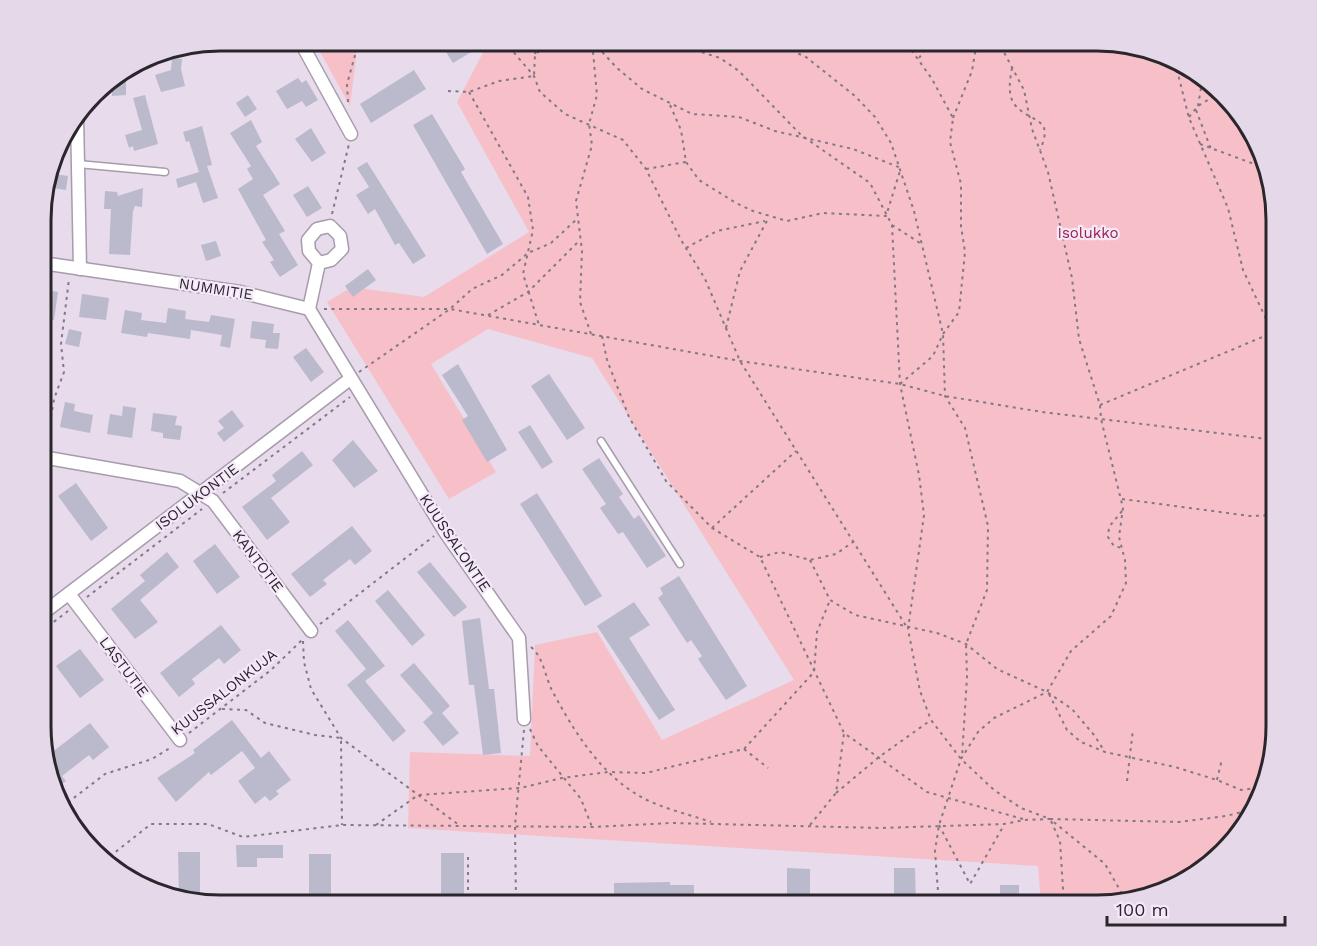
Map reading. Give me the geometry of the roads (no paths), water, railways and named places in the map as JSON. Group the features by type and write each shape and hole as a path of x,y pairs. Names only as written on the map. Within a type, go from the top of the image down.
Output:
{"street":[{"path":"306,51 351,134"},
{"path":"76,268 77,130"},
{"path":"330,226 340,236 342,249 331,260 319,263 309,251 308,240 317,229 330,226"},
{"path":"319,263 309,309 350,379"},
{"name":"NUMMITIE","path":"51,264 240,292 309,309"},
{"name":"ISOLUKONTIE","path":"51,607 204,493 350,379"},
{"name":"KUUSSALONTIE","path":"350,379 443,528 519,638 524,718"},
{"path":"51,459 180,481 204,493"},
{"name":"KANTOTIE","path":"204,493 213,501 307,635"},
{"name":"LASTUTIE","path":"69,594 180,740"}],"lane":[{"path":"78,164 165,172"},
{"path":"601,441 680,564"}],"park label":[{"name":"Isolukko","path":"1088,233"}]}
